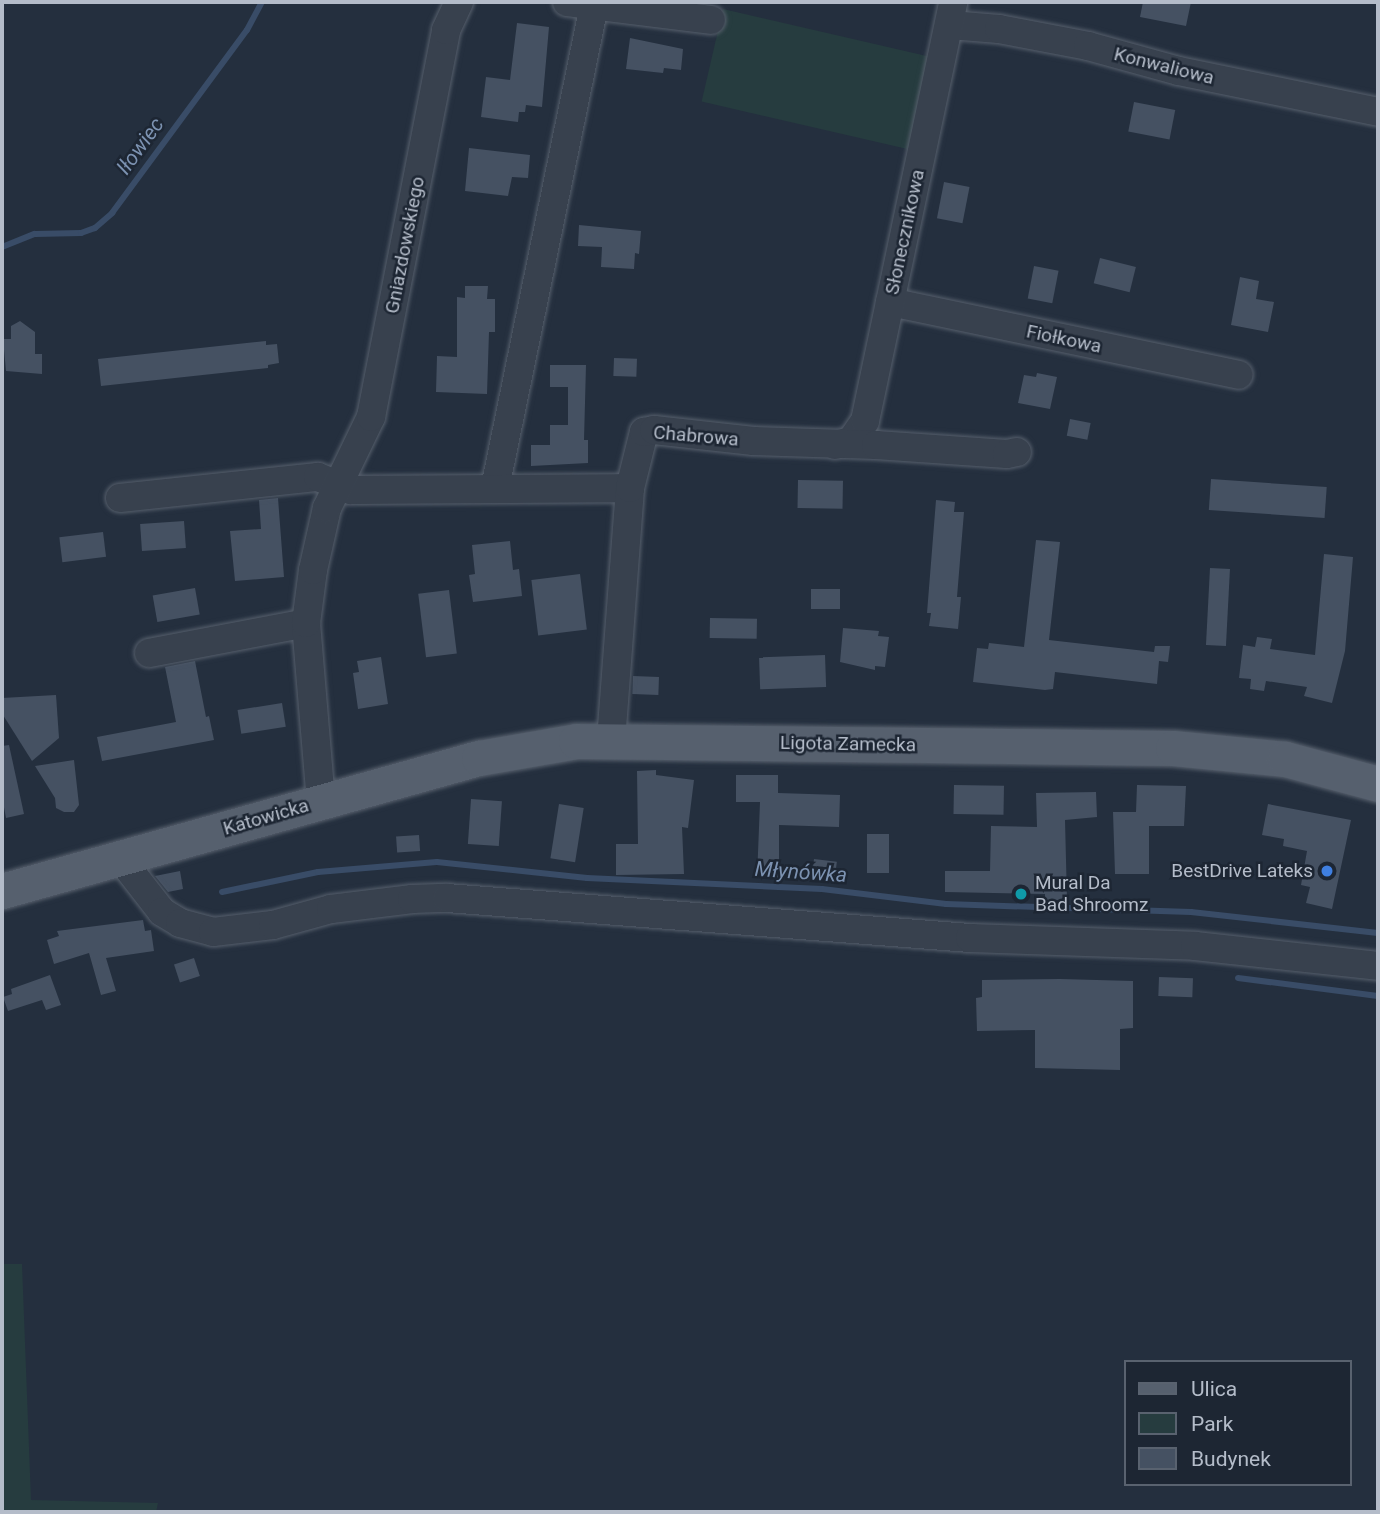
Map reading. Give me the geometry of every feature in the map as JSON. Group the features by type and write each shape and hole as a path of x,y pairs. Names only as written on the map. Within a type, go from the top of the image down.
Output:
{"main road":[{"name":"Ligota Zamecka","path":"321,802 527,748 576,741 1173,748 1285,759 1378,784"},
{"name":"Katowicka","path":"2,891 321,802"}],"street":[{"name":"Gniazdowskiego","path":"337,485 371,416 381,377 446,30 459,2"},
{"path":"495,488 581,4 711,20"},
{"name":"Konwaliowa","path":"951,13 999,29 1088,46 1179,72 1378,112"},
{"name":"Słonecznikowa","path":"835,445 851,441 865,421 951,13"},
{"name":"Fiołkowa","path":"890,302 1238,375"},
{"name":"Chabrowa","path":"611,741 630,488 644,432 654,430 752,441 876,445 1007,454 1017,452"},
{"path":"120,498 318,477 351,490 630,488"},
{"name":"Katowicka","path":"321,802 306,623 313,570 327,508 337,485"},
{"path":"149,653 306,623"},
{"path":"120,858 162,912 180,923 213,932 273,925 331,909 412,899 447,898 970,938 1195,946 1378,966"}],"green space":[{"path":"723,9 936,58 915,151 702,102"},
{"path":"2,1264 22,1264 31,1500 158,1503 156,1512 2,1512"}],"building":[{"path":"1143,2 1191,2 1186,26 1140,17"},
{"path":"517,23 549,27 542,107 526,105 525,112 519,112 518,122 481,117 486,77 510,80"},
{"path":"630,38 683,49 681,70 664,68 663,73 626,69"},
{"path":"1134,102 1175,110 1170,139 1128,131"},
{"path":"469,148 530,155 528,178 512,177 508,196 465,191"},
{"path":"944,182 970,187 962,223 937,218"},
{"path":"579,225 641,231 639,254 635,253 634,269 601,267 602,247 578,246"},
{"path":"1100,258 1136,267 1130,292 1094,283"},
{"path":"1034,266 1059,271 1052,303 1028,298"},
{"path":"1240,277 1259,281 1256,299 1274,302 1268,332 1231,325"},
{"path":"465,286 488,286 487,299 495,299 495,332 489,332 487,394 436,392 437,356 457,357 457,297 465,298"},
{"path":"20,321 35,332 35,354 42,354 42,374 6,371 3,339 11,339 11,326"},
{"path":"266,341 266,345 277,344 279,363 268,365 268,368 101,386 98,359"},
{"path":"614,358 637,359 636,377 613,376"},
{"path":"550,365 586,365 584,440 588,440 588,463 531,466 531,445 550,445 550,425 568,425 568,387 550,387"},
{"path":"1037,373 1057,377 1050,409 1018,403 1024,375 1036,377"},
{"path":"1070,419 1091,423 1087,440 1067,436"},
{"path":"1211,479 1327,487 1325,518 1209,510"},
{"path":"798,480 843,481 843,509 798,508"},
{"path":"278,498 284,577 235,581 230,531 261,529 259,500"},
{"path":"936,500 955,502 954,512 964,512 957,597 961,597 958,629 929,626 931,613 927,613"},
{"path":"184,521 186,548 142,551 140,524"},
{"path":"103,532 106,557 62,562 59,537"},
{"path":"1036,540 1060,542 1049,640 1154,652 1155,646 1170,646 1168,662 1159,661 1157,684 1055,672 1053,689 1045,690 973,682 977,648 988,649 989,643 1024,647"},
{"path":"510,541 513,570 519,569 522,596 473,602 469,575 475,574 472,545"},
{"path":"1324,554 1353,557 1345,651 1332,703 1304,696 1307,687 1266,681 1264,691 1250,689 1251,679 1239,678 1243,645 1255,647 1257,637 1272,639 1270,649 1315,655"},
{"path":"1210,568 1230,569 1226,646 1206,645"},
{"path":"580,574 587,630 538,636 531,580"},
{"path":"195,588 200,615 157,622 153,595"},
{"path":"811,589 840,589 840,609 811,609"},
{"path":"449,590 457,654 426,657 418,594"},
{"path":"710,618 757,619 757,639 710,638"},
{"path":"843,628 879,631 878,636 889,637 885,667 875,666 875,670 840,662"},
{"path":"825,655 826,687 760,689 759,657"},
{"path":"381,657 388,704 358,709 353,673 359,672 357,661"},
{"path":"195,661 206,717 209,716 214,740 102,761 97,737 176,722 165,667"},
{"path":"633,676 659,677 658,695 632,694"},
{"path":"56,695 59,738 32,761 3,715 2,698"},
{"path":"282,703 286,727 241,734 238,710"},
{"path":"9,745 24,814 6,818 2,797 2,746"},
{"path":"74,760 79,805 74,812 64,812 56,808 55,798 35,766"},
{"path":"656,770 656,775 694,780 688,828 682,827 684,874 616,875 616,844 638,844 637,771"},
{"path":"736,775 778,775 778,793 840,795 839,827 779,825 779,878 757,878 760,802 736,802"},
{"path":"954,785 1004,786 1003,815 953,814"},
{"path":"1137,785 1186,786 1184,826 1149,826 1149,874 1115,874 1113,812 1136,812"},
{"path":"1096,792 1097,817 1065,820 1067,900 1045,900 1045,894 945,892 945,871 990,871 991,826 1037,827 1036,793"},
{"path":"471,799 502,801 499,846 468,844"},
{"path":"559,804 584,808 575,862 550,858"},
{"path":"1268,804 1351,820 1332,909 1306,903 1310,887 1301,885 1307,851 1283,846 1284,839 1262,835"},
{"path":"867,834 889,834 889,873 867,873"},
{"path":"419,835 420,851 397,853 396,837"},
{"path":"814,859 837,862 835,877 812,874"},
{"path":"180,871 183,889 168,892 155,876"},
{"path":"143,920 145,931 151,930 154,951 106,958 116,991 101,995 89,953 54,964 47,940 59,936 57,931"},
{"path":"194,958 200,976 180,983 174,964"},
{"path":"50,975 61,1005 46,1010 42,1000 8,1011 3,997 12,994 11,989"},
{"path":"1159,977 1193,978 1192,997 1158,996"},
{"path":"982,980 1133,981 1133,1028 1120,1029 1120,1070 1035,1068 1035,1030 977,1031 976,998 982,997"}],"waterway":[{"name":"Iłowiec","path":"2,247 35,234 81,233 95,228 112,213 247,30 262,2"},
{"name":"Młynówka","path":"222,892 318,872 437,862 587,878 822,889 946,904 1191,912 1378,933"},
{"path":"1238,978 1378,996"}],"place":[{"name":"BestDrive Lateks","path":"1327,871"},
{"name":"Mural Da Bad Shroomz","path":"1021,894"}]}
